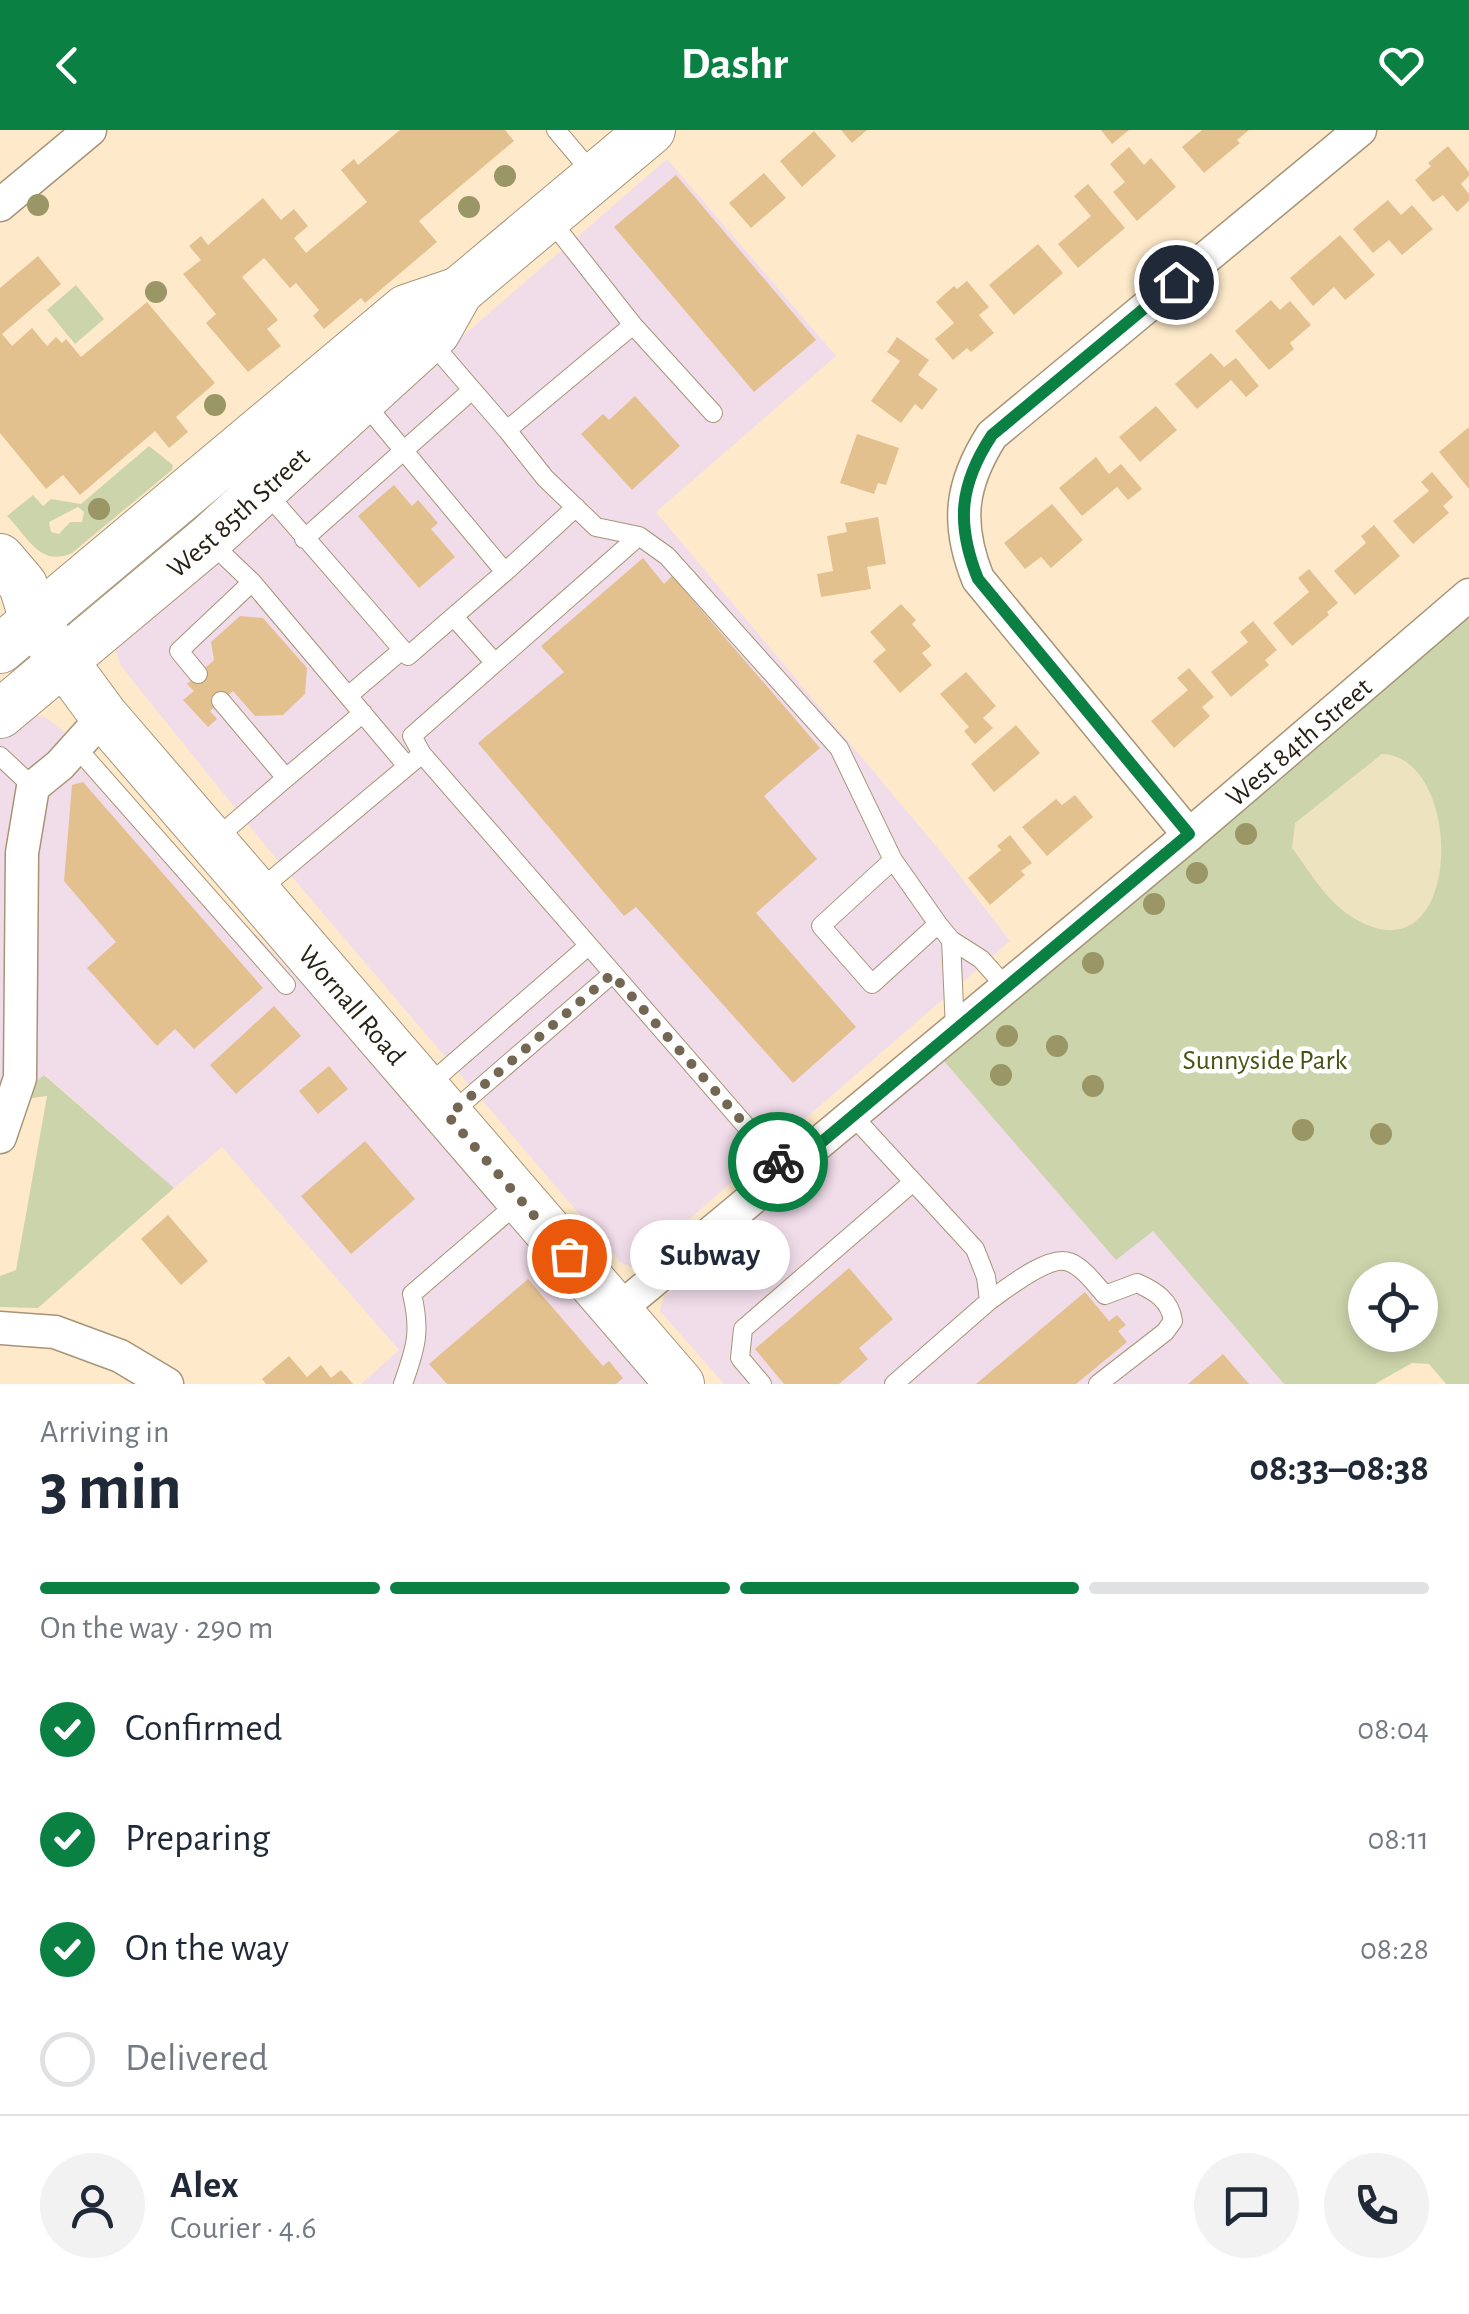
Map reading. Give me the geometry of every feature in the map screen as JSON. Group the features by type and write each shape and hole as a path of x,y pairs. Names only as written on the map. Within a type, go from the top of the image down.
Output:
{"main road":[{"name":"West 85th Street","path":"11,627 416,325 651,130"},
{"name":"West 85th Street","path":"0,714 208,540 361,400 416,325"},
{"name":"Wornall Road","path":"0,558 23,585 11,627 62,660 90,731 212,841 617,1311 672,1381"}],"street":[{"path":"0,205 90,130"},
{"path":"1189,834 978,579 966,548 962,516 966,495 974,463 992,435 1360,130"},
{"name":"West 84th Street","path":"617,1311 1469,595"},
{"path":"0,1137 10,1083 22,852 32,787 90,731"},
{"path":"0,1328 54,1332 120,1356 166,1384"}],"lane":[{"path":"556,130 595,176"},
{"path":"547,217 633,325 713,413"},
{"path":"416,325 545,478 596,527 638,536 667,556 839,748 893,860 952,940 981,958 1006,987"},
{"path":"507,430 633,325"},
{"path":"304,539 472,390"},
{"path":"361,400 505,572"},
{"path":"264,490 408,656 576,508"},
{"path":"415,760 412,736 638,536"},
{"path":"208,540 252,582 362,713 415,760 587,946 786,1172"},
{"path":"198,674 179,651 252,582"},
{"path":"454,616 494,663"},
{"path":"348,696 402,650"},
{"path":"221,701 286,778"},
{"path":"212,841 362,713"},
{"path":"90,731 286,985"},
{"path":"0,756 32,787"},
{"path":"256,892 415,760"},
{"path":"893,860 821,926 872,984 938,924"},
{"path":"952,940 955,1030"},
{"path":"437,1102 587,946"},
{"path":"437,1102 612,974"},
{"path":"852,1116 975,1249 986,1277 988,1301"},
{"path":"762,1384 740,1358 743,1329 912,1182"},
{"path":"403,1384 419,1324 412,1294 522,1200"},
{"path":"894,1384 988,1301 1053,1261 1066,1260 1082,1270 1105,1296 1137,1282 1156,1291 1172,1310 1173,1321 1165,1332 1098,1384"}],"shaded area":[{"path":"667,159 836,356 656,512 946,858 1010,941 633,1268 620,1262 264,844 121,666 113,643 130,624"},
{"path":"23,715 45,717 60,728 318,1000 650,1384 361,1384 399,1350 222,1147 174,1188 45,1075 0,1113 0,734"},
{"path":"943,1060 1116,1259 1153,1230 1284,1384 724,1384 660,1311 664,1296"}],"green space":[{"path":"76,285 104,319 75,344 47,310"},
{"path":"149,446 173,465 172,470 72,553 42,553 7,516 33,495 43,506 51,499 81,504","holes":["78,507 84,512 82,522 70,522 59,534 51,532 49,522"]},
{"name":"Sunnyside Park","path":"1469,617 1469,1384 1446,1384 1429,1364 1412,1363 1375,1384 1284,1384 1153,1231 1116,1260 943,1060"},
{"path":"44,1075 174,1188 38,1308 0,1307 0,1276 16,1270 47,1096 25,1099 23,1093"}],"sand":[{"path":"1382,754 1410,765 1430,792 1440,827 1440,865 1432,900 1413,923 1385,930 1338,906 1292,848 1295,823"}],"building":[{"path":"400,130 505,130 514,141 419,221 437,242 365,303 361,298 324,329 313,316 319,310 296,283 290,288 264,258 242,277 278,320 267,329 281,346 248,372 206,323 216,314 183,274 201,260 189,246 201,236 208,245 263,198 281,220 294,209 308,226 294,238 306,253 367,202 341,170 354,159 358,165"},
{"path":"841,130 867,130 852,143"},
{"path":"1101,130 1129,130 1112,144"},
{"path":"1202,130 1249,130 1237,140 1240,143 1204,173 1182,147"},
{"path":"814,131 836,156 802,187 780,161"},
{"path":"1448,146 1469,172 1461,184 1469,201 1457,212 1443,195 1433,202 1415,180"},
{"path":"1129,147 1144,165 1151,158 1176,187 1137,221 1113,192 1125,182 1110,164"},
{"path":"764,173 786,198 751,228 729,203"},
{"path":"676,175 816,340 754,392 614,227"},
{"path":"1088,184 1125,228 1078,268 1058,244 1091,216 1074,196"},
{"path":"1388,200 1401,215 1412,205 1433,229 1402,255 1389,240 1373,253 1353,229"},
{"path":"1340,235 1375,275 1345,300 1334,287 1313,306 1290,278"},
{"path":"1038,244 1063,273 1014,315 989,285"},
{"path":"38,256 61,284 2,334 12,346 32,328 47,346 56,337 62,343 66,339 81,357 147,302 215,383 176,417 188,432 169,448 155,431 80,495 63,475 46,489 0,433 0,288"},
{"path":"967,281 989,307 979,315 994,333 971,352 967,348 953,360 935,339 954,323 936,302 954,286 957,289"},
{"path":"1271,300 1280,310 1290,301 1311,325 1290,343 1294,349 1269,370 1235,331"},
{"path":"897,337 929,360 918,375 938,389 922,410 915,404 901,423 871,401 900,361 887,352"},
{"path":"1211,353 1224,367 1236,358 1259,386 1246,397 1231,380 1197,409 1175,384"},
{"path":"635,396 680,446 632,490 581,434 603,414 609,420"},
{"path":"1156,406 1177,430 1140,462 1119,437"},
{"path":"1469,427 1469,489 1439,452"},
{"path":"857,434 899,448 886,485 878,483 874,494 840,483"},
{"path":"1096,457 1109,474 1121,464 1142,489 1128,500 1117,487 1082,516 1059,488"},
{"path":"1432,472 1453,497 1443,506 1449,513 1413,544 1393,521 1429,491 1421,482"},
{"path":"394,485 412,506 418,500 438,523 431,529 455,557 419,588 358,516"},
{"path":"1052,504 1083,540 1051,568 1041,557 1025,569 1004,543"},
{"path":"878,517 886,564 867,567 871,589 821,597 817,574 833,571 827,536 847,532 845,523"},
{"path":"1374,525 1400,556 1355,595 1334,571 1366,543 1361,536"},
{"path":"643,558 664,584 672,576 820,748 764,796 817,859 756,913 856,1027 793,1083 636,907 624,916 478,743 564,672 541,646"},
{"path":"1309,569 1338,603 1292,646 1273,623 1309,592 1298,578"},
{"path":"901,604 931,646 922,653 932,665 900,693 873,661 886,650 870,632"},
{"path":"240,616 263,618 307,668 305,694 283,715 255,716 233,691 210,711 217,719 208,727 183,700 194,691 187,684 214,660 211,642"},
{"path":"1253,621 1277,650 1265,660 1269,665 1231,697 1211,672 1248,642 1240,632"},
{"path":"1189,668 1214,697 1202,707 1210,716 1174,748 1151,721 1188,690 1177,678"},
{"path":"966,672 996,706 983,718 993,728 975,744 964,731 969,727 940,694"},
{"path":"1016,725 1040,753 994,792 971,764"},
{"path":"83,782 263,988 194,1049 175,1029 157,1046 87,968 116,942 64,881 72,785"},
{"path":"1075,795 1093,817 1047,856 1022,827 1056,799 1062,805"},
{"path":"1010,835 1032,863 1021,871 1025,875 990,905 968,878 1001,850 997,846"},
{"path":"274,1006 301,1036 236,1094 210,1065"},
{"path":"329,1066 348,1089 318,1114 299,1091"},
{"path":"365,1141 415,1199 351,1254 301,1196"},
{"path":"168,1215 208,1261 181,1285 141,1239"},
{"path":"849,1268 893,1319 859,1348 868,1359 839,1384 784,1384 755,1349"},
{"path":"528,1279 603,1366 609,1361 623,1378 616,1384 447,1384 429,1364"},
{"path":"1085,1292 1109,1321 1117,1315 1126,1325 1118,1331 1127,1342 1076,1384 976,1384"},
{"path":"1223,1354 1249,1384 1188,1384"},
{"path":"289,1356 307,1377 321,1365 331,1378 341,1370 353,1384 266,1384 262,1379"}],"way so far":[{"path":"569,1256 448,1116 612,974 778,1162"}],"place":[{"name":"Subway","path":"569,1256"}],"route":[{"path":"778,1162 786,1172 1189,834 978,579 966,548 962,516 974,463 992,435 1176,282"}]}
